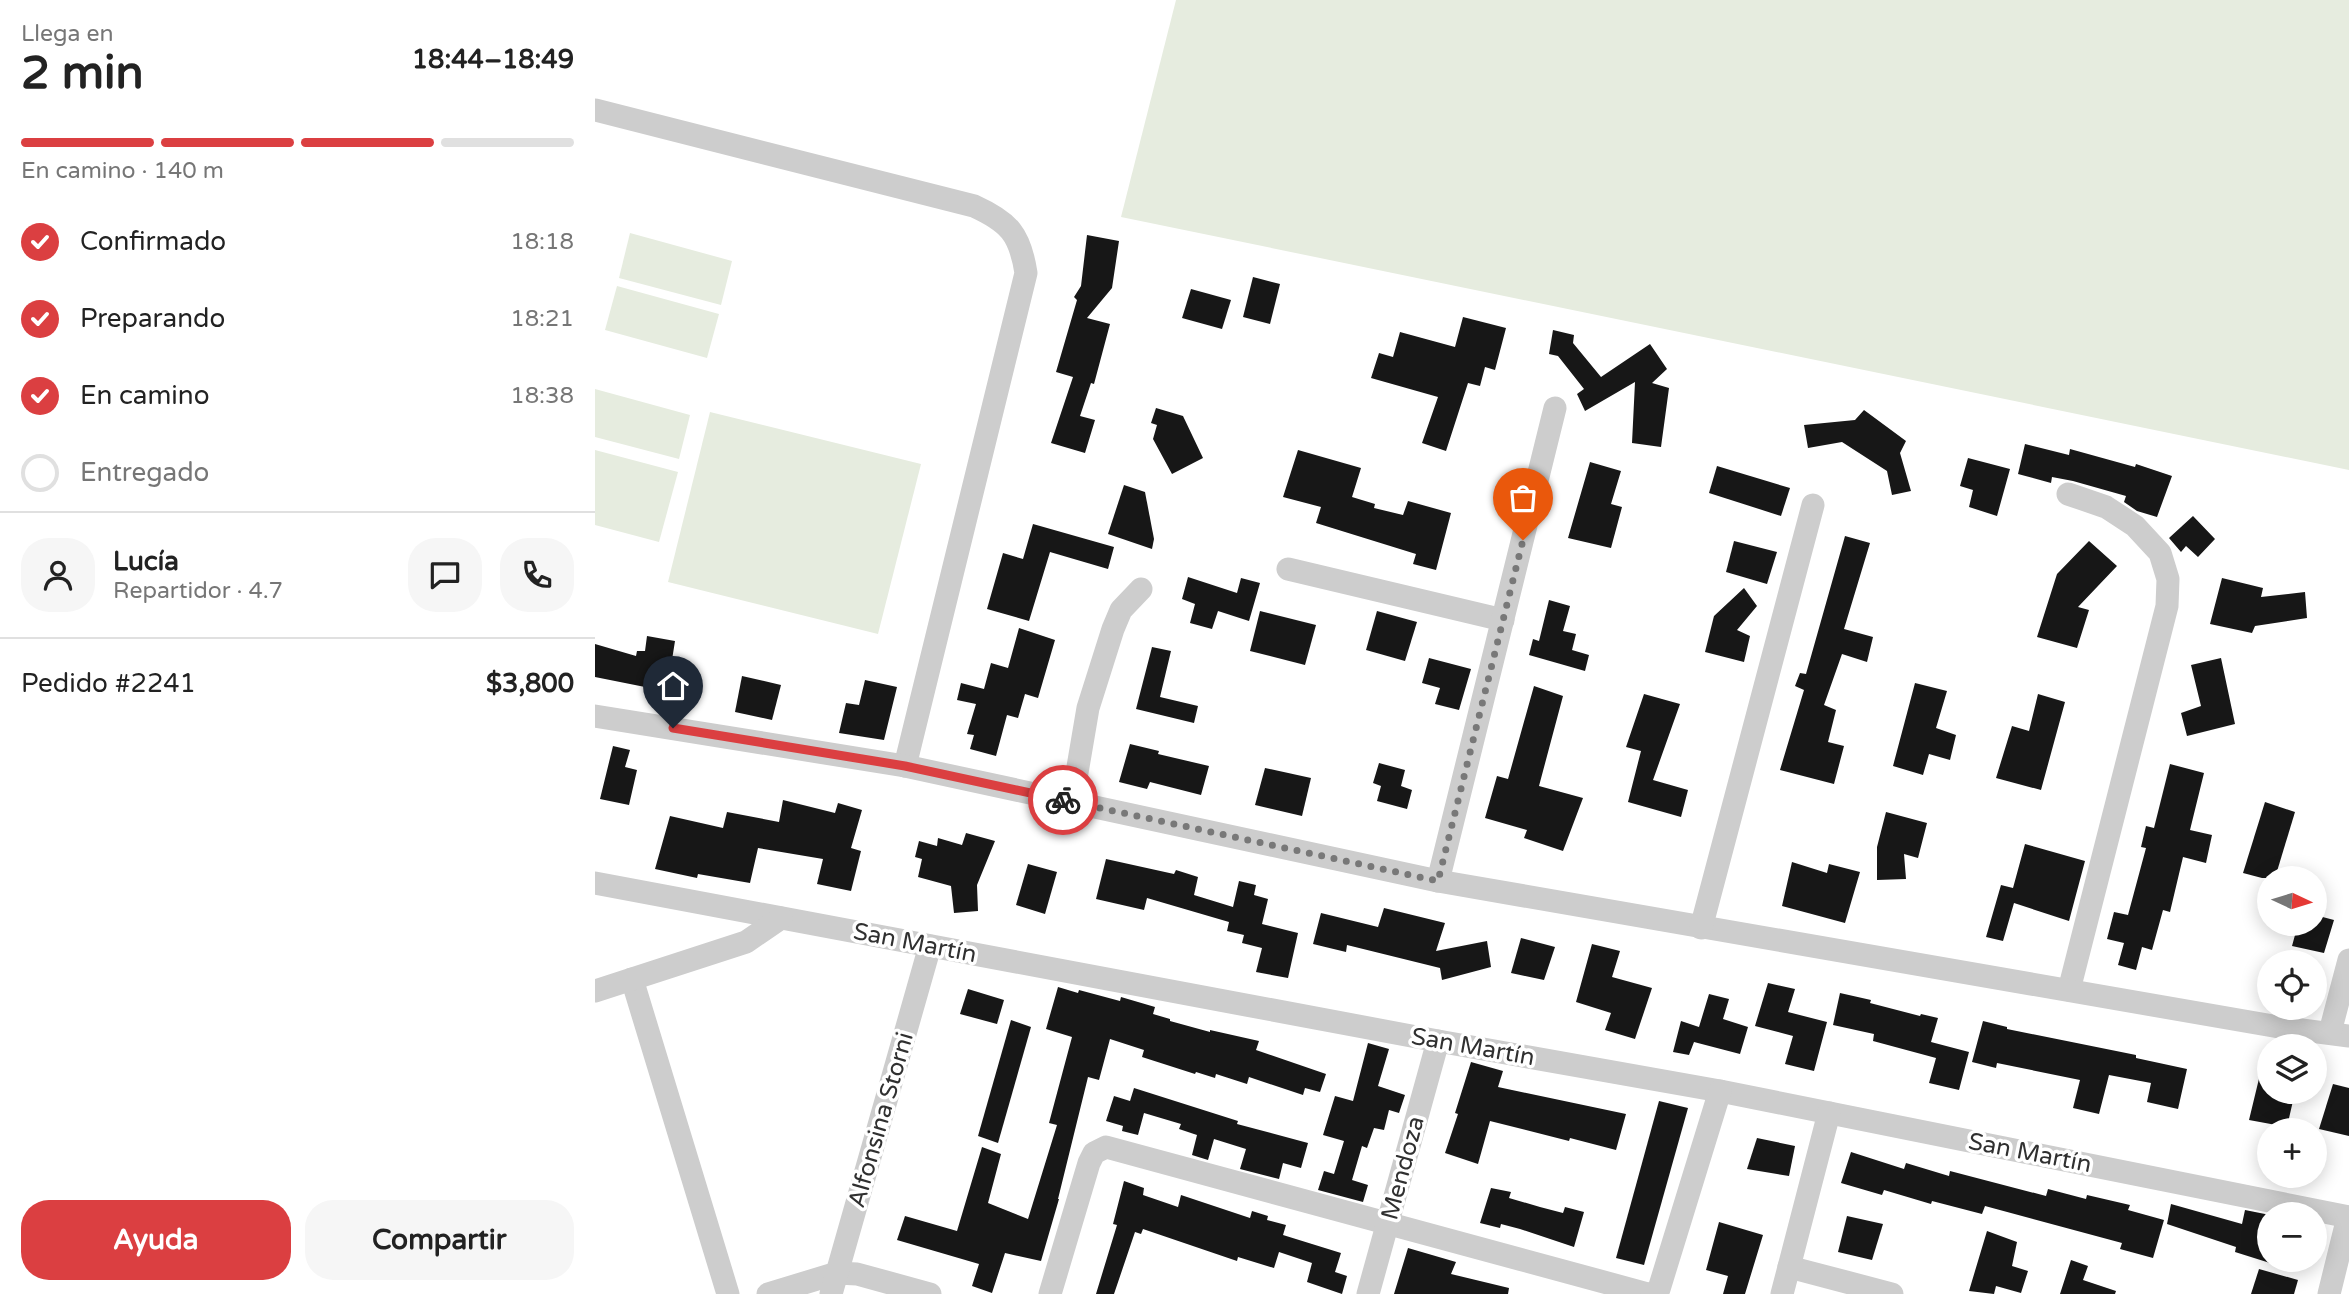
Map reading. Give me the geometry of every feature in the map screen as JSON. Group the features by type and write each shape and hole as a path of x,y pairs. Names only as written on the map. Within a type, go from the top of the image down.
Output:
{"street":[{"path":"595,110 974,206 996,216 1014,232 1023,249 1026,273 905,766"},
{"path":"1438,881 1555,408"},
{"path":"2068,494 2106,507 2135,526 2160,553 2168,579 2167,606 2069,990"},
{"path":"1701,928 1813,505"},
{"path":"1288,569 1503,620"},
{"path":"1072,802 1088,708 1113,629 1121,610 1141,589"},
{"path":"595,716 905,766 1438,881 2279,1027 2340,1034 2349,960"},
{"name":"San Martín","path":"595,883 1438,1041 1720,1091 2349,1217"},
{"path":"595,990 745,942 781,918"},
{"name":"Alfonsina Storni","path":"834,1284 930,946"},
{"path":"632,979 728,1294"},
{"name":"Mendoza","path":"1368,1294 1438,1041"},
{"path":"1050,1294 1089,1163 1094,1153 1105,1147 1650,1294 1659,1289 1720,1091"},
{"path":"1782,1294 1829,1113"},
{"path":"2329,1294 2349,1217"},
{"path":"1789,1267 1892,1294"},
{"path":"768,1294 834,1284 857,1274 930,1294"}],"shaded area":[{"path":"1176,0 2349,0 2349,470 1121,217"},
{"path":"630,233 732,261 721,305 619,278"},
{"path":"617,286 719,314 707,358 605,330"},
{"path":"595,389 690,415 679,459 595,437"},
{"path":"710,412 921,464 878,634 668,582"},
{"path":"595,450 678,472 659,542 595,525"}],"building":[{"path":"1087,235 1119,241 1112,288 1087,318 1110,324 1094,384 1091,383 1080,416 1095,420 1085,453 1051,443 1073,377 1056,372 1077,300 1074,297 1081,286"},
{"path":"1253,277 1280,284 1270,324 1243,317"},
{"path":"1191,289 1231,300 1222,329 1182,318"},
{"path":"1463,317 1506,328 1495,370 1485,367 1480,386 1468,383 1446,451 1422,443 1438,397 1371,378 1379,353 1393,357 1400,332 1455,347"},
{"path":"1553,330 1574,335 1573,343 1601,377 1650,344 1667,369 1652,383 1669,388 1661,447 1632,443 1635,382 1585,411 1577,394 1584,389 1558,356 1549,354"},
{"path":"1156,408 1183,416 1203,458 1172,474 1153,439 1157,425 1151,423"},
{"path":"1864,410 1906,441 1900,453 1911,491 1892,495 1887,471 1842,442 1808,448 1804,425 1855,420"},
{"path":"2025,444 2069,455 2070,449 2135,467 2136,464 2172,476 2157,517 2137,511 2124,502 2126,496 2073,481 2052,477 2051,483 2018,474"},
{"path":"1298,450 1361,468 1352,497 1375,504 1374,508 1403,515 1408,501 1451,513 1436,570 1413,564 1416,554 1316,523 1321,507 1283,497"},
{"path":"1968,458 2010,469 1997,516 1969,507 1973,490 1960,486"},
{"path":"1590,462 1621,471 1611,504 1622,507 1611,548 1568,538"},
{"path":"1717,466 1790,488 1781,516 1709,493"},
{"path":"1124,485 1145,492 1154,539 1152,549 1108,534"},
{"path":"2193,516 2215,539 2198,557 2186,546 2181,552 2169,538"},
{"path":"1033,524 1114,547 1108,569 1050,552 1029,621 987,609 1003,553 1023,559"},
{"path":"1845,536 1870,543 1844,629 1873,637 1867,662 1842,654 1824,705 1836,710 1828,742 1844,746 1834,784 1780,770 1804,690 1795,686 1800,673 1806,674"},
{"path":"1734,541 1777,552 1767,584 1726,572"},
{"path":"2089,541 2117,566 2078,607 2089,610 2077,648 2037,637 2057,574"},
{"path":"1188,577 1237,593 1241,578 1260,583 1249,621 1218,611 1212,629 1190,623 1195,604 1182,599"},
{"path":"2222,578 2263,588 2261,597 2305,592 2307,618 2255,626 2252,633 2210,624"},
{"path":"1744,588 1757,606 1737,630 1750,636 1744,662 1705,652 1714,616"},
{"path":"1549,600 1570,606 1563,631 1576,634 1572,650 1589,655 1585,671 1529,655 1533,639 1539,641"},
{"path":"1260,611 1316,625 1305,665 1250,651"},
{"path":"1377,611 1417,622 1405,661 1366,650"},
{"path":"1019,628 1055,640 1038,698 1025,694 1018,718 1007,715 996,756 970,749 974,735 967,734 976,704 957,700 961,683 984,689 991,663 1008,668"},
{"path":"647,636 675,641 672,660 683,663 680,694 595,677 595,644 636,656 637,651 645,651"},
{"path":"1152,647 1171,651 1160,697 1198,706 1194,723 1136,709"},
{"path":"1429,658 1471,669 1459,710 1435,704 1440,688 1422,683"},
{"path":"2221,658 2235,724 2187,736 2181,713 2201,706 2191,665"},
{"path":"742,676 781,685 772,720 735,712"},
{"path":"865,680 897,687 884,740 839,733 846,703 859,705"},
{"path":"1915,683 1947,691 1936,728 1956,735 1950,760 1929,754 1923,775 1893,766"},
{"path":"1534,686 1563,696 1539,786 1583,798 1563,851 1524,838 1527,830 1485,818 1497,776 1508,779"},
{"path":"1644,694 1680,704 1653,780 1688,790 1681,817 1628,802 1641,751 1626,747"},
{"path":"2038,694 2065,702 2041,790 1996,778 2012,726 2029,731"},
{"path":"1130,744 1159,751 1158,754 1209,766 1201,795 1150,782 1147,789 1119,782"},
{"path":"613,746 630,750 625,767 637,770 629,805 600,799"},
{"path":"1379,763 1405,770 1401,786 1412,790 1407,809 1377,801 1381,786 1373,783"},
{"path":"2170,764 2204,773 2190,830 2212,835 2206,863 2183,857 2170,912 2163,910 2152,950 2142,947 2136,970 2118,965 2124,943 2107,939 2114,912 2128,915 2146,848 2141,847 2146,826 2154,828"},
{"path":"1265,768 1311,778 1302,816 1255,805"},
{"path":"783,800 835,813 838,803 862,810 851,848 861,851 851,891 817,884 823,859 758,848 750,883 698,874 697,878 655,869 670,816 723,828 727,812 779,822"},
{"path":"2265,802 2295,812 2279,866 2257,866 2257,877 2243,873"},
{"path":"1886,812 1927,823 1918,858 1904,854 1906,879 1877,880 1877,847"},
{"path":"966,833 995,841 977,885 978,911 954,913 951,886 918,877 922,859 915,857 919,841 937,846 938,838 962,845"},
{"path":"2025,844 2085,861 2069,921 2014,903 2003,941 1986,937 2001,885 2013,888"},
{"path":"1106,859 1174,874 1176,870 1198,877 1194,895 1233,907 1239,881 1256,885 1254,895 1268,899 1262,924 1298,933 1288,978 1256,972 1262,948 1242,943 1244,935 1227,931 1229,922 1147,898 1144,910 1096,899"},
{"path":"1792,862 1827,873 1829,864 1860,872 1845,923 1782,906"},
{"path":"1028,864 1057,872 1045,914 1016,905"},
{"path":"1384,908 1445,923 1436,951 1487,941 1491,967 1442,980 1440,968 1347,945 1346,952 1313,944 1321,913 1378,927"},
{"path":"2327,918 2334,920 2325,950 2292,946 2295,936 2327,936"},
{"path":"1521,938 1555,947 1544,980 1511,973"},
{"path":"1592,944 1620,951 1612,977 1652,988 1635,1039 1605,1030 1611,1013 1576,1002"},
{"path":"1768,983 1795,989 1788,1012 1827,1022 1814,1071 1785,1064 1793,1036 1755,1026"},
{"path":"1058,987 1120,1001 1121,997 1155,1007 1153,1014 1170,1021 1259,1041 1256,1050 1326,1074 1320,1092 1305,1088 1303,1095 1249,1077 1247,1084 1216,1074 1215,1078 1196,1072 1195,1074 1142,1057 1144,1050 1110,1039 1099,1080 1088,1077 1041,1261 1005,1253 992,1293 972,1286 979,1264 897,1240 905,1216 957,1231 982,1147 1001,1154 988,1203 1028,1219 1057,1125 1049,1123 1072,1037 1046,1029"},
{"path":"968,989 1004,1000 997,1024 960,1014"},
{"path":"1840,993 1920,1016 1938,1018 1931,1042 1969,1052 1959,1090 1929,1083 1936,1058 1873,1041 1874,1034 1833,1025"},
{"path":"1709,994 1729,999 1723,1019 1748,1027 1740,1054 1694,1042 1689,1055 1673,1052 1681,1021 1699,1027"},
{"path":"1011,1020 1031,1027 998,1143 978,1136"},
{"path":"1983,1021 2007,1029 2136,1055 2136,1058 2187,1069 2178,1109 2147,1102 2151,1083 2109,1075 2099,1114 2073,1108 2080,1080 1997,1063 1996,1068 1972,1062"},
{"path":"1368,1043 1389,1049 1378,1086 1405,1095 1399,1113 1389,1110 1384,1130 1374,1128 1367,1148 1362,1146 1352,1180 1368,1185 1363,1202 1318,1190 1324,1171 1334,1174 1344,1141 1323,1135 1335,1096 1353,1101"},
{"path":"1471,1062 1503,1071 1498,1087 1626,1114 1616,1150 1490,1121 1478,1164 1445,1153"},
{"path":"2333,1084 2349,1088 2349,1136 2327,1131 2327,1118 2322,1118"},
{"path":"2257,1087 2257,1104 2292,1104 2289,1118 2249,1120"},
{"path":"1134,1088 1238,1121 1237,1124 1308,1143 1301,1168 1283,1163 1279,1179 1240,1169 1246,1149 1214,1139 1208,1160 1192,1155 1197,1135 1179,1129 1181,1124 1144,1113 1138,1135 1122,1131 1123,1126 1106,1121 1114,1096 1130,1101"},
{"path":"1659,1101 1688,1108 1644,1265 1616,1258"},
{"path":"1757,1138 1795,1146 1789,1176 1747,1169"},
{"path":"1851,1152 1904,1169 1906,1163 1949,1176 1950,1171 2046,1196 2048,1189 2086,1199 2087,1195 2130,1205 2128,1210 2164,1220 2153,1258 2120,1249 2122,1243 1985,1206 1982,1214 1932,1201 1931,1204 1884,1190 1882,1195 1841,1183"},
{"path":"1124,1181 1144,1188 1143,1195 1178,1207 1181,1195 1250,1218 1252,1211 1268,1216 1267,1220 1286,1225 1283,1235 1341,1253 1335,1272 1347,1276 1342,1294 1307,1282 1312,1263 1279,1252 1274,1268 1238,1257 1237,1261 1143,1229 1141,1234 1135,1232 1114,1294 1096,1294 1117,1225 1113,1224"},
{"path":"1491,1188 1511,1192 1509,1198 1563,1213 1565,1207 1584,1212 1574,1247 1501,1224 1500,1228 1480,1223"},
{"path":"2171,1204 2242,1224 2245,1210 2257,1212 2257,1259 2235,1252 2236,1247 2167,1224"},
{"path":"1847,1216 1883,1224 1872,1260 1838,1252"},
{"path":"1719,1222 1763,1235 1745,1294 1723,1294 1728,1276 1706,1270"},
{"path":"1987,1231 2017,1242 2012,1266 2028,1271 2021,1293 1996,1286 1994,1294 1969,1291"},
{"path":"1408,1248 1456,1262 1451,1274 1509,1288 1508,1294 1394,1294"},
{"path":"2071,1260 2088,1266 2083,1280 2116,1291 2115,1294 2060,1294"},
{"path":"2258,1272 2270,1272 2298,1280 2294,1294 2251,1294"}],"way so far":[{"path":"1063,800 1438,881 1523,540"}],"route":[{"path":"673,728 905,766 1063,800"}]}
